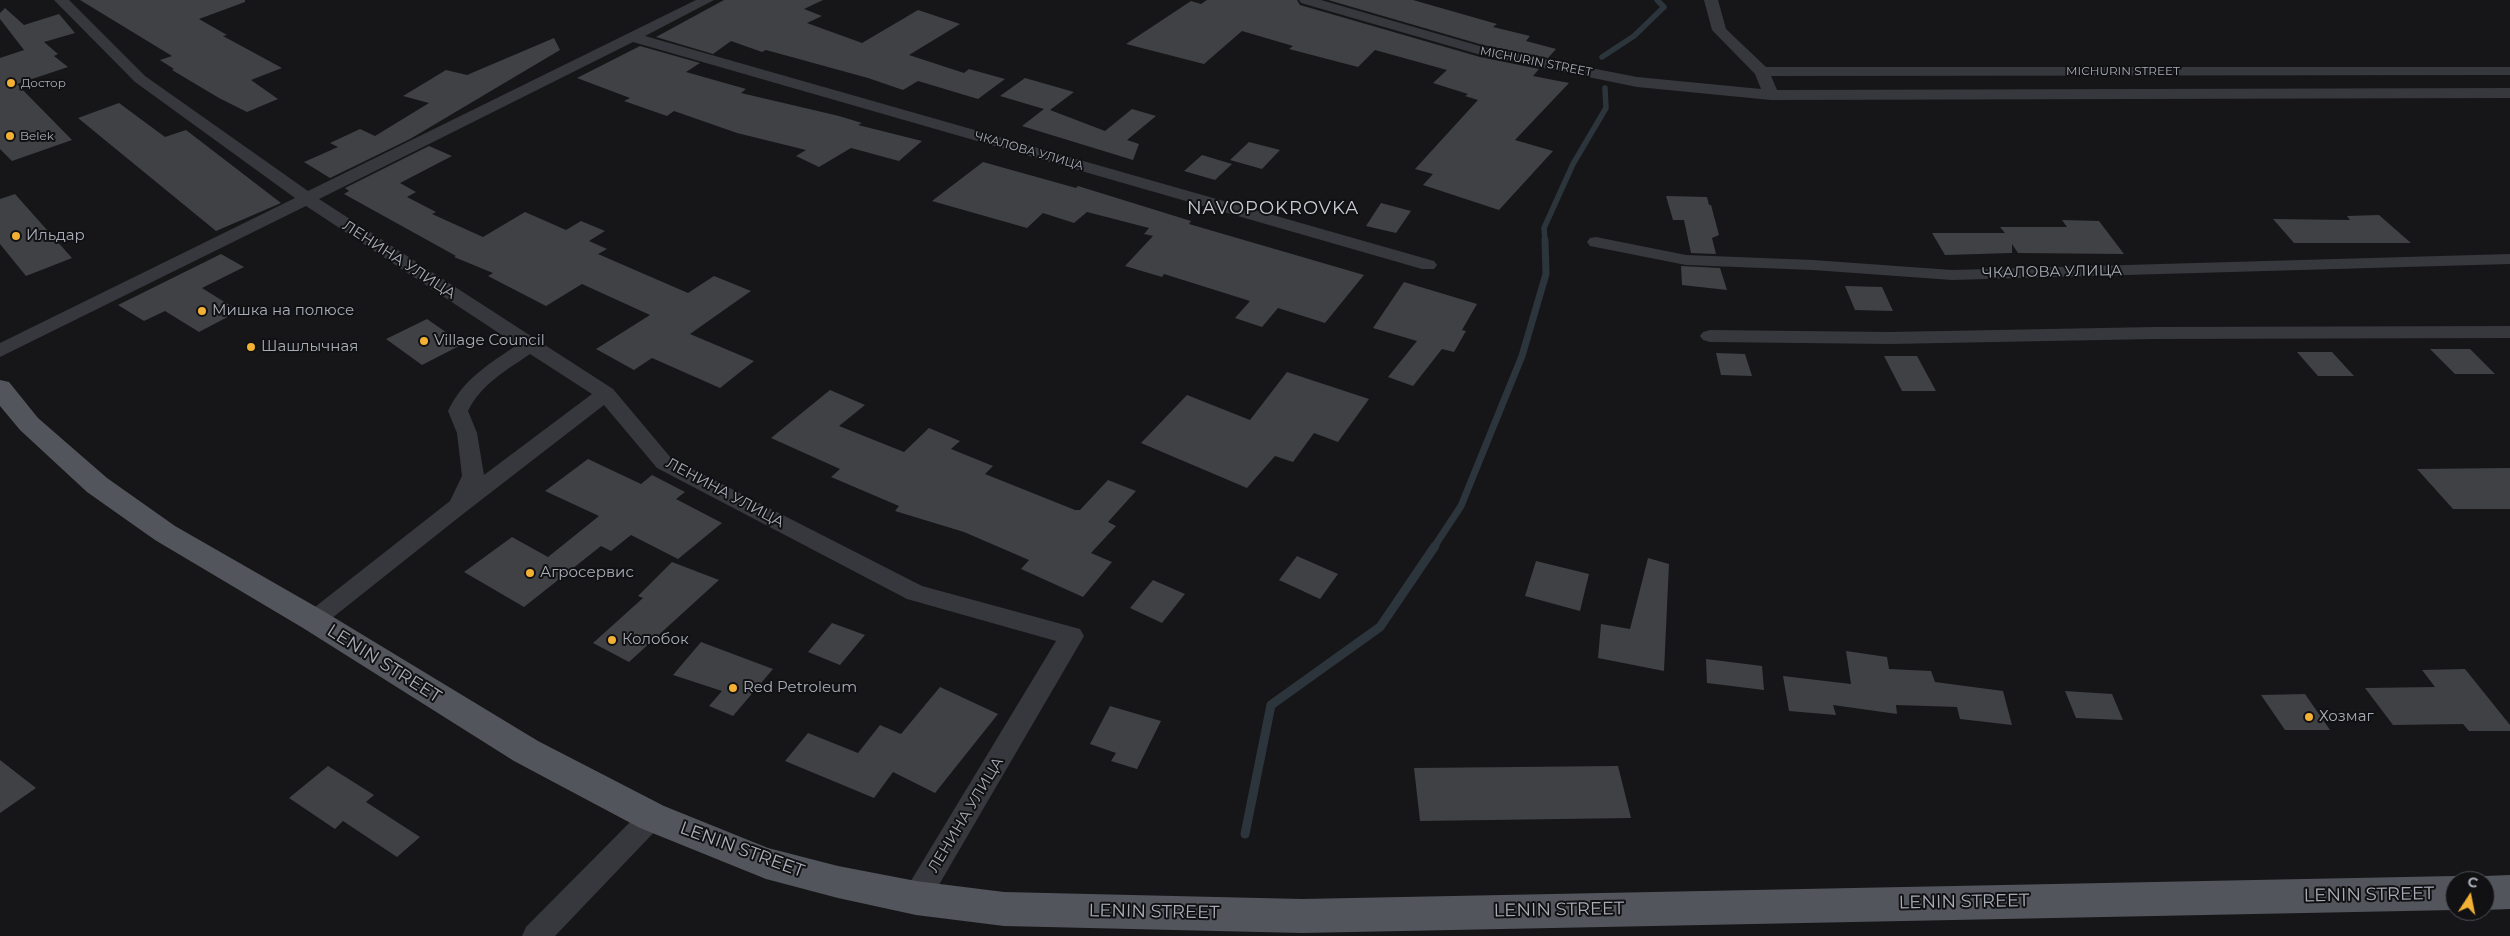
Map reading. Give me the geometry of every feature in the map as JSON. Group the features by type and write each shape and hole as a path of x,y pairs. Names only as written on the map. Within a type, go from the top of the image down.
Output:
{"main road":[{"name":"LENIN STREET","path":"0,388 29,424 97,485 165,533 314,620 526,751 652,817 766,862 838,882 916,898 1004,909 1302,916 2445,893"},
{"path":"2495,893 2510,892"}],"street":[{"name":"ЛЕНИНА УЛИЦА","path":"61,0 140,79 308,199 606,394 664,463 915,593 1072,636 916,898"},
{"path":"0,351 707,0"},
{"name":"MICHURIN STREET","path":"1306,0 1481,51 1638,82 1771,95 2509,94"},
{"path":"1711,0 1720,30 1762,72 1771,95"},
{"name":"ЧКАЛОВА УЛИЦА","path":"631,37 1428,265"},
{"path":"2479,71 2509,94"},
{"name":"MICHURIN STREET","path":"1762,72 2510,71"},
{"name":"ЧКАЛОВА УЛИЦА","path":"1596,242 1686,260 1813,265 1952,275 2510,258"},
{"path":"1710,336 1890,338 2154,333 2510,332"},
{"path":"455,508 474,476 467,433 458,411 463,398 476,383 530,345"},
{"path":"314,620 455,508 606,394"},
{"path":"536,936 652,817"}],"building":[{"path":"80,0 245,0 245,2 199,19 227,35 223,36 282,68 251,80 278,99 247,112 219,98 172,70 174,69 160,60 172,56"},
{"path":"724,0 823,0 804,9 822,16 807,23 862,43 918,10 960,24 909,55 964,73 969,69 1005,79 978,99 918,81 903,90 868,78 766,50 762,52 731,41 713,54 656,37"},
{"path":"1207,0 1297,0 1300,5 1480,57 1539,69 1533,76 1569,83 1515,140 1553,151 1499,210 1423,185 1433,174 1415,169 1478,100 1465,96 1468,94 1433,83 1447,70 1375,50 1358,67 1289,49 1293,46 1242,31 1204,64 1126,44 1191,1 1201,4"},
{"path":"1328,0 1413,0 1497,24 1493,27 1530,36 1526,41 1556,49 1548,58 1483,45"},
{"path":"5,8 24,25 59,14 75,33 44,42 58,54 54,56 68,67 17,84 72,140 12,161 0,149 0,58 24,50 0,19 0,13"},
{"path":"554,38 560,50 410,139 330,178 304,162 338,147 330,143 360,129 375,136 429,103 403,96 446,70 467,75"},
{"path":"640,46 700,63 686,72 746,89 741,93 839,116 862,123 858,125 922,141 899,161 851,148 819,167 796,156 806,150 737,133 674,111 667,116 624,101 630,98 577,78"},
{"path":"1025,78 1074,92 1050,110 1105,131 1132,109 1156,116 1127,140 1139,144 1133,160 1022,126 1044,109 1000,96"},
{"path":"119,103 165,137 186,130 281,203 216,231 78,118"},
{"path":"1249,142 1280,150 1262,169 1230,160"},
{"path":"429,146 452,156 400,183 416,192 407,197 436,212 432,214 483,237 525,212 566,230 581,221 605,231 589,241 607,249 598,254 688,293 714,276 751,291 690,334 754,361 720,388 652,358 634,370 596,349 650,315 582,284 546,306 488,276 493,273 454,257 456,256 344,194 349,191 345,188"},
{"path":"1202,155 1232,164 1215,180 1184,171"},
{"path":"983,162 1076,188 1078,186 1191,221 1189,224 1364,275 1325,323 1278,308 1262,327 1235,318 1250,301 1164,274 1162,277 1125,266 1153,236 1144,234 1149,228 1087,212 1074,223 1043,213 1027,228 932,201"},
{"path":"15,194 72,258 26,276 0,244 0,199"},
{"path":"1666,196 1707,197 1719,235 1712,238 1716,254 1691,253 1684,220 1673,220"},
{"path":"1381,203 1411,211 1396,233 1366,226"},
{"path":"2379,215 2411,243 2294,243 2273,219 2350,220 2347,216"},
{"path":"2062,220 2099,221 2124,254 2018,253 2012,244 2012,253 1945,255 1932,233 2005,233 2000,227 2067,227"},
{"path":"221,254 244,267 202,288 239,311 199,332 165,311 144,321 118,305"},
{"path":"1681,266 1720,268 1727,290 1682,285"},
{"path":"1404,282 1477,304 1462,330 1466,331 1454,352 1442,349 1413,386 1388,377 1417,341 1373,328"},
{"path":"1845,286 1882,287 1893,311 1855,310"},
{"name":"Village Council","path":"427,319 463,344 422,365 386,339"},
{"path":"2430,349 2470,349 2495,374 2455,374"},
{"path":"2297,352 2332,352 2354,376 2318,376"},
{"path":"1716,353 1745,354 1752,376 1721,375"},
{"path":"1884,356 1917,356 1936,391 1902,391"},
{"path":"1287,372 1369,399 1338,442 1314,433 1293,462 1275,456 1247,488 1141,443 1187,395 1250,420"},
{"path":"830,390 865,405 839,426 904,452 929,428 960,441 951,449 993,466 985,474 1075,510 1080,510 1108,480 1136,491 1108,522 1116,526 1091,553 1112,562 1083,597 1021,569 1029,560 964,532 895,511 899,506 831,477 840,469 771,438"},
{"path":"588,459 641,484 652,475 685,492 676,499 722,523 678,559 631,535 611,551 601,546 524,607 464,572 512,537 548,557 599,516 545,491"},
{"path":"2510,468 2510,509 2453,509 2417,469"},
{"path":"1297,556 1338,574 1320,599 1279,580"},
{"path":"1648,558 1669,564 1664,671 1598,658 1601,624 1630,629"},
{"path":"1536,561 1589,574 1580,611 1525,596"},
{"path":"672,562 719,580 629,662 593,643 643,598 638,596"},
{"path":"1153,580 1185,594 1162,623 1130,608"},
{"path":"832,623 865,635 840,665 808,652"},
{"path":"701,642 773,669 733,716 709,706 722,691 673,675"},
{"path":"1846,651 1887,657 1889,669 1931,671 1935,682 2003,691 2012,725 1960,719 1957,707 1896,705 1897,714 1833,705 1836,715 1789,711 1783,676 1851,684"},
{"path":"1706,659 1762,666 1764,690 1707,683"},
{"path":"2465,669 2510,725 2510,731 2469,731 2463,724 2393,725 2365,688 2435,687 2422,670"},
{"path":"940,687 998,714 935,793 893,772 874,798 785,761 808,733 858,753 880,725 901,734"},
{"path":"2065,691 2112,694 2123,720 2076,718"},
{"path":"2305,694 2330,730 2285,730 2261,695"},
{"path":"1110,706 1161,721 1137,769 1111,761 1116,753 1090,744"},
{"path":"0,760 36,788 0,813"},
{"path":"328,766 374,795 366,802 420,837 397,857 343,821 335,829 289,798"},
{"path":"1618,766 1631,818 1420,821 1414,768"}],"waterway":[{"path":"1602,57 1634,36 1664,7 1657,0"},
{"path":"1545,241 1544,228 1573,164 1606,108 1605,88"},
{"path":"1434,547 1461,506 1522,356 1546,274 1545,240"},
{"path":"1245,834 1271,705 1380,627 1435,546"}],"place":[{"name":"Достор","path":"11,83"},
{"name":"Belek","path":"10,136"},
{"name":"Ильдар","path":"16,236"},
{"name":"Мишка на полюсе","path":"202,311"},
{"name":"Village Council","path":"424,341"},
{"name":"Шашлычная","path":"251,347"},
{"name":"Агросервис","path":"530,573"},
{"name":"Колобок","path":"612,640"},
{"name":"Red Petroleum","path":"733,688"},
{"name":"Хозмаг","path":"2309,717"}],"district":[{"name":"NAVOPOKROVKA","path":"1273,209"}]}
